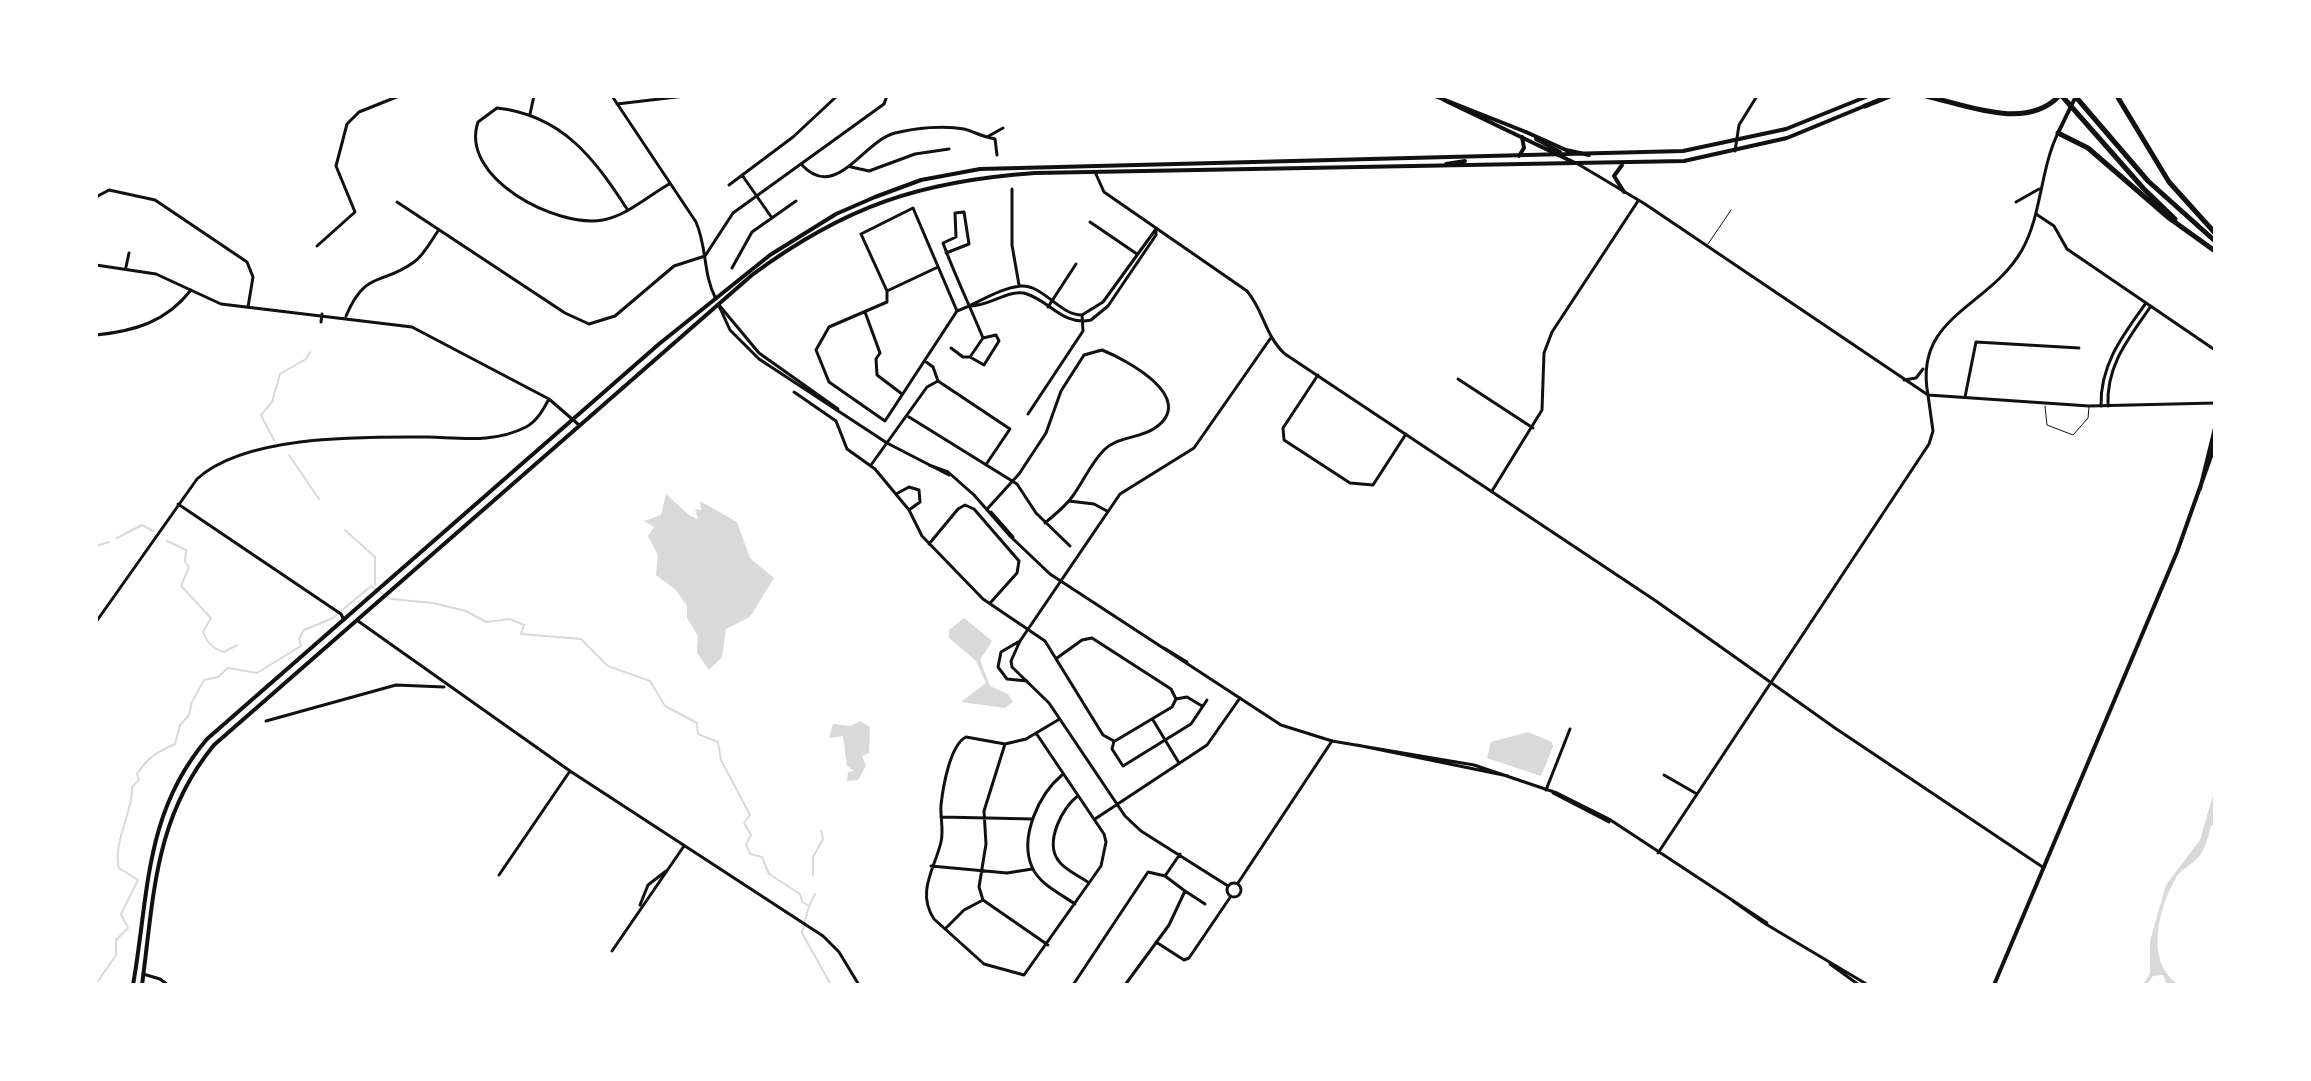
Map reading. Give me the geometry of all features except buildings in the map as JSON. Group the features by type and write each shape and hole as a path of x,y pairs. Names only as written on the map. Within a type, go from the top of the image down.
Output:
{"highway":[{"path":"1865,106 1890,96"},
{"path":"1926,96 2022,114 2044,108 2060,96 2143,188 2194,236"},
{"path":"2076,96 2148,181 2215,241"},
{"path":"2117,96 2169,182 2215,233"},
{"path":"2058,133 2088,148 2215,251"}],"main road":[{"path":"1435,96 1566,150 1591,156"},
{"path":"133,985 156,828 180,773 224,722 715,297 798,235 836,214 921,180 980,169 1565,157 1683,151 1736,142 1809,121 1868,96"},
{"path":"142,985 159,859 176,803 189,779 230,729 752,275 802,242 852,215 923,187 981,177 1095,172 1684,161 1735,152 1797,135 1884,96"},
{"path":"2058,133 2076,96"},
{"path":"1445,98 1578,164"},
{"path":"1526,132 1565,157"},
{"path":"1519,157 1524,148 1522,137"},
{"path":"1443,165 1475,158"},
{"path":"1624,192 1616,182 1615,173 1629,163"},
{"path":"2200,489 2215,428"},
{"path":"1994,985 2175,559 2215,445"},
{"path":"356,618 359,607"},
{"path":"343,630 344,620"},
{"path":"135,973 143,974"}],"street":[{"path":"317,246 355,212 336,166 347,124 359,112 399,96"},
{"path":"530,114 534,96"},
{"path":"612,96 696,222 707,279 719,305 759,353 887,443 949,475 990,510 1013,537 1060,580 1281,725 1332,741 1508,776 1553,793 1611,822 1868,985"},
{"path":"617,104 685,96"},
{"path":"729,185 793,137 837,96"},
{"path":"397,202 580,322 595,324 615,316 674,266 705,256 729,217 884,104 887,96"},
{"path":"1735,152 1741,119 1757,96"},
{"path":"627,209 580,145 563,131 530,114 497,108 478,122 475,144 504,186 532,206 559,214 604,220 627,209 669,184"},
{"path":"801,164 809,173 824,177 851,167 876,142 891,134 955,128 995,139 997,155"},
{"path":"984,136 1003,128"},
{"path":"1901,379 1916,378 1938,331 1992,287 2014,263 2036,214 2058,133"},
{"path":"851,167 869,171 915,154 949,149"},
{"path":"1578,164 1928,395 2089,406 2215,403"},
{"path":"1095,165 1104,192 1247,291 1255,301 1270,339 1318,375 2044,868"},
{"path":"742,175 772,218"},
{"path":"2016,202 2030,197 2042,186"},
{"path":"1012,189 1012,245 1020,293"},
{"path":"97,196 109,190 151,198 247,262 251,269 248,307"},
{"path":"732,268 747,238 796,201"},
{"path":"1492,491 1533,428 1544,404 1547,343 1638,201"},
{"path":"957,311 913,208 861,234 887,291 887,302 829,327 817,355 829,382 885,421 957,311 1019,286 1031,288 1069,313 1082,315 1103,302 1156,229"},
{"path":"946,253 969,244 964,212 955,213 956,237 943,243 946,253 983,338"},
{"path":"2036,214 2054,226 2067,249 2215,350"},
{"path":"1090,222 1141,257"},
{"path":"970,306 982,307 1020,293 1066,318 1083,322 1104,311 1156,235 1156,229"},
{"path":"346,316 360,290 381,275 414,263 438,231"},
{"path":"126,267 129,253"},
{"path":"1048,307 1076,264"},
{"path":"96,265 126,267 156,274 221,304 346,316 412,327 549,399 579,425"},
{"path":"887,291 938,267"},
{"path":"96,335 138,329 171,312 191,290"},
{"path":"294,311 295,302"},
{"path":"2101,406 2103,379 2112,353 2146,303"},
{"path":"2108,406 2109,381 2118,355 2151,306"},
{"path":"865,312 880,353 876,359 877,375 902,394"},
{"path":"321,322 322,314"},
{"path":"1028,414 1083,331 1082,315"},
{"path":"951,348 963,357 970,357 984,365 999,341 993,334 983,338 970,357"},
{"path":"1231,896 1228,886 1137,828 1116,803 1042,693 1011,664 1027,629 1107,511 1125,490 1194,448 1270,339"},
{"path":"1965,398 1976,342 2079,348"},
{"path":"990,510 1046,433 1061,391 1075,369 1091,351 1108,353 1163,388 1169,403 1166,417 1154,429 1116,442 1102,451 1069,501 1045,523"},
{"path":"925,360 933,367 938,381 1010,429 987,463"},
{"path":"1658,853 1929,444 1933,431 1924,365"},
{"path":"1318,375 1280,432 1284,440 1350,483 1373,485 1406,434"},
{"path":"1458,379 1533,428"},
{"path":"871,465 902,419 909,417 927,387 938,381"},
{"path":"794,392 836,421 847,449 871,465 909,510 929,544 989,604 1045,641 1103,735 1114,741"},
{"path":"96,622 197,479 227,458 285,446 342,440 490,438 529,425 549,399"},
{"path":"909,417 1011,480 1045,523 1070,546"},
{"path":"896,494 909,487 919,490 920,502 909,510"},
{"path":"1069,501 1094,504 1107,511"},
{"path":"178,504 339,612 344,620"},
{"path":"929,544 958,509 965,505 974,509 1020,566 989,604"},
{"path":"356,618 363,628 570,771 816,932 839,952 859,985"},
{"path":"1057,658 1082,640 1092,638 1171,689 1176,699"},
{"path":"1020,641 1001,652 998,667 1007,679 1027,681"},
{"path":"266,721 396,685 448,687"},
{"path":"1176,699 1187,697 1203,707"},
{"path":"1095,820 1211,741 1240,698"},
{"path":"1176,699 1172,707 1153,720 1114,741 1112,749 1123,766 1191,724 1207,700"},
{"path":"1036,733 1095,820 1106,842 1101,866 1024,975 990,968 945,929 930,911 927,881 942,840 941,802 956,745 963,738 1005,744 1020,742 1058,720"},
{"path":"1153,720 1179,763"},
{"path":"1546,790 1570,729"},
{"path":"1228,886 1238,883 1332,741"},
{"path":"1005,744 985,818 979,887 983,900 1048,945"},
{"path":"499,875 570,771"},
{"path":"1063,775 1044,794 1033,819 1030,856 1032,869 1043,882 1075,904"},
{"path":"1664,775 1697,794"},
{"path":"1078,796 1065,807 1059,820 1056,859 1089,883"},
{"path":"941,817 1033,819"},
{"path":"612,951 684,846"},
{"path":"1165,876 1180,854"},
{"path":"931,866 1019,873 1032,869"},
{"path":"639,909 648,885 668,869"},
{"path":"1073,985 1148,872 1165,876 1205,904"},
{"path":"1156,942 1184,960 1189,958 1231,896 1240,894 1238,883"},
{"path":"1125,985 1156,942 1185,891"},
{"path":"945,929 964,910 983,900"},
{"path":"1827,961 1859,985"},
{"path":"143,974 168,985"}],"lane":[{"path":"1706,246 1731,210"},
{"path":"2045,403 2044,422 2051,428 2077,434 2088,418 2089,406"}],"shaded area":[{"path":"666,494 690,516 698,519 695,509 701,510 700,501 737,522 750,558 774,578 750,617 726,629 722,657 709,670 697,653 698,636 687,618 687,606 676,590 656,575 658,555 648,536 654,527 644,521 661,515"},
{"path":"964,618 992,641 980,660 990,686 1008,694 1013,702 1005,708 961,702 986,683 976,661 949,638 949,630"},
{"path":"860,721 870,727 869,753 862,756 866,766 858,780 847,781 848,772 854,771 847,766 843,736 829,738 833,724 850,726"},
{"path":"1528,732 1552,742 1553,747 1541,776 1487,758 1491,742"},
{"path":"2215,788 2215,825 2211,826 2199,856 2177,876 2160,918 2158,949 2161,963 2169,976 2180,985 2167,984 2163,975 2153,976 2147,985 2143,985 2150,973 2150,941 2166,885 2200,840"}],"waterway":[{"path":"274,440 261,415 272,402 280,374 306,359 310,352"},
{"path":"289,455 319,499"},
{"path":"117,538 142,525 153,531"},
{"path":"345,530 375,557 375,585"},
{"path":"167,541 186,550 185,562 189,567 181,586 211,618 203,632 206,639 224,652 237,645"},
{"path":"96,546 109,542"},
{"path":"96,984 116,955 116,940 128,928 121,914 138,880 119,868 118,859 132,787 139,780 137,774 153,756 175,744 180,725 189,715 204,680 218,677 228,668 257,673 301,646 299,639 304,630 333,618 371,586 391,599 433,603 466,611 486,622 510,619 524,625 521,634 581,639 608,666 650,681 665,706 697,723 698,734 718,742 721,760 750,815 744,823 751,835 746,844 750,854 762,857 769,874 800,894 802,902 809,906 802,933 831,985"},
{"path":"813,875 813,857 823,839 821,831"},
{"path":"809,906 815,894"}]}
